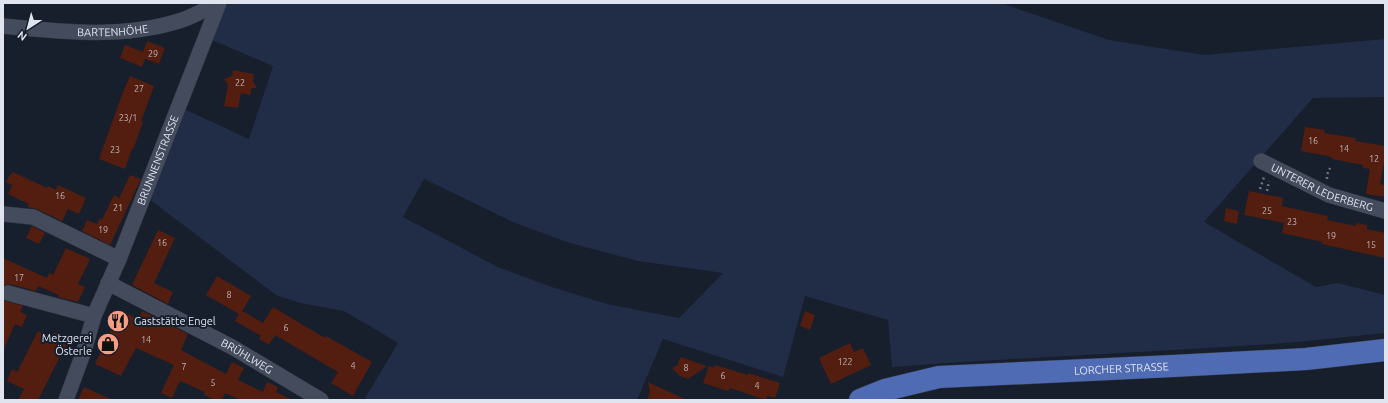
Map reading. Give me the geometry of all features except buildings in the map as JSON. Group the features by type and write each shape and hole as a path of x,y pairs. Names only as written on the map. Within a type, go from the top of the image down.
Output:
{"main road":[{"name":"LORCHER STRASSE","path":"860,400 886,395 939,377 1282,360 1385,350"}],"street":[{"name":"BARTENHÖHE","path":"3,26 68,32 107,32 147,28 182,20 218,3"},
{"name":"BRUNNENSTRASSE","path":"66,400 84,351 94,316 119,259 218,3"},
{"name":"UNTERER LEDERBERG","path":"1261,161 1329,195 1385,211"},
{"path":"3,214 33,217 119,259"},
{"name":"BRÜHLWEG","path":"108,283 232,347 321,400"},
{"path":"8,293 94,316"}],"path":[{"path":"1327,183 1327,175 1330,168"}],"shaded area":[{"path":"230,3 1001,3 1109,40 1204,55 1385,39 1385,97 1313,98 1204,222 1316,287 1338,283 1385,295 1385,333 1271,344 892,367 888,320 805,296 783,377 663,339 637,400 364,400 398,343 344,311 300,303 276,295 149,199 182,108 249,139 273,66 212,40 221,9","holes":["424,179 515,223 570,243 638,261 723,273 679,318 607,304 552,287 498,267 403,217"]}],"place":[{"name":"Gaststätte Engel","path":"118,321"},
{"name":"Metzgerei Österle","path":"108,344"}]}
